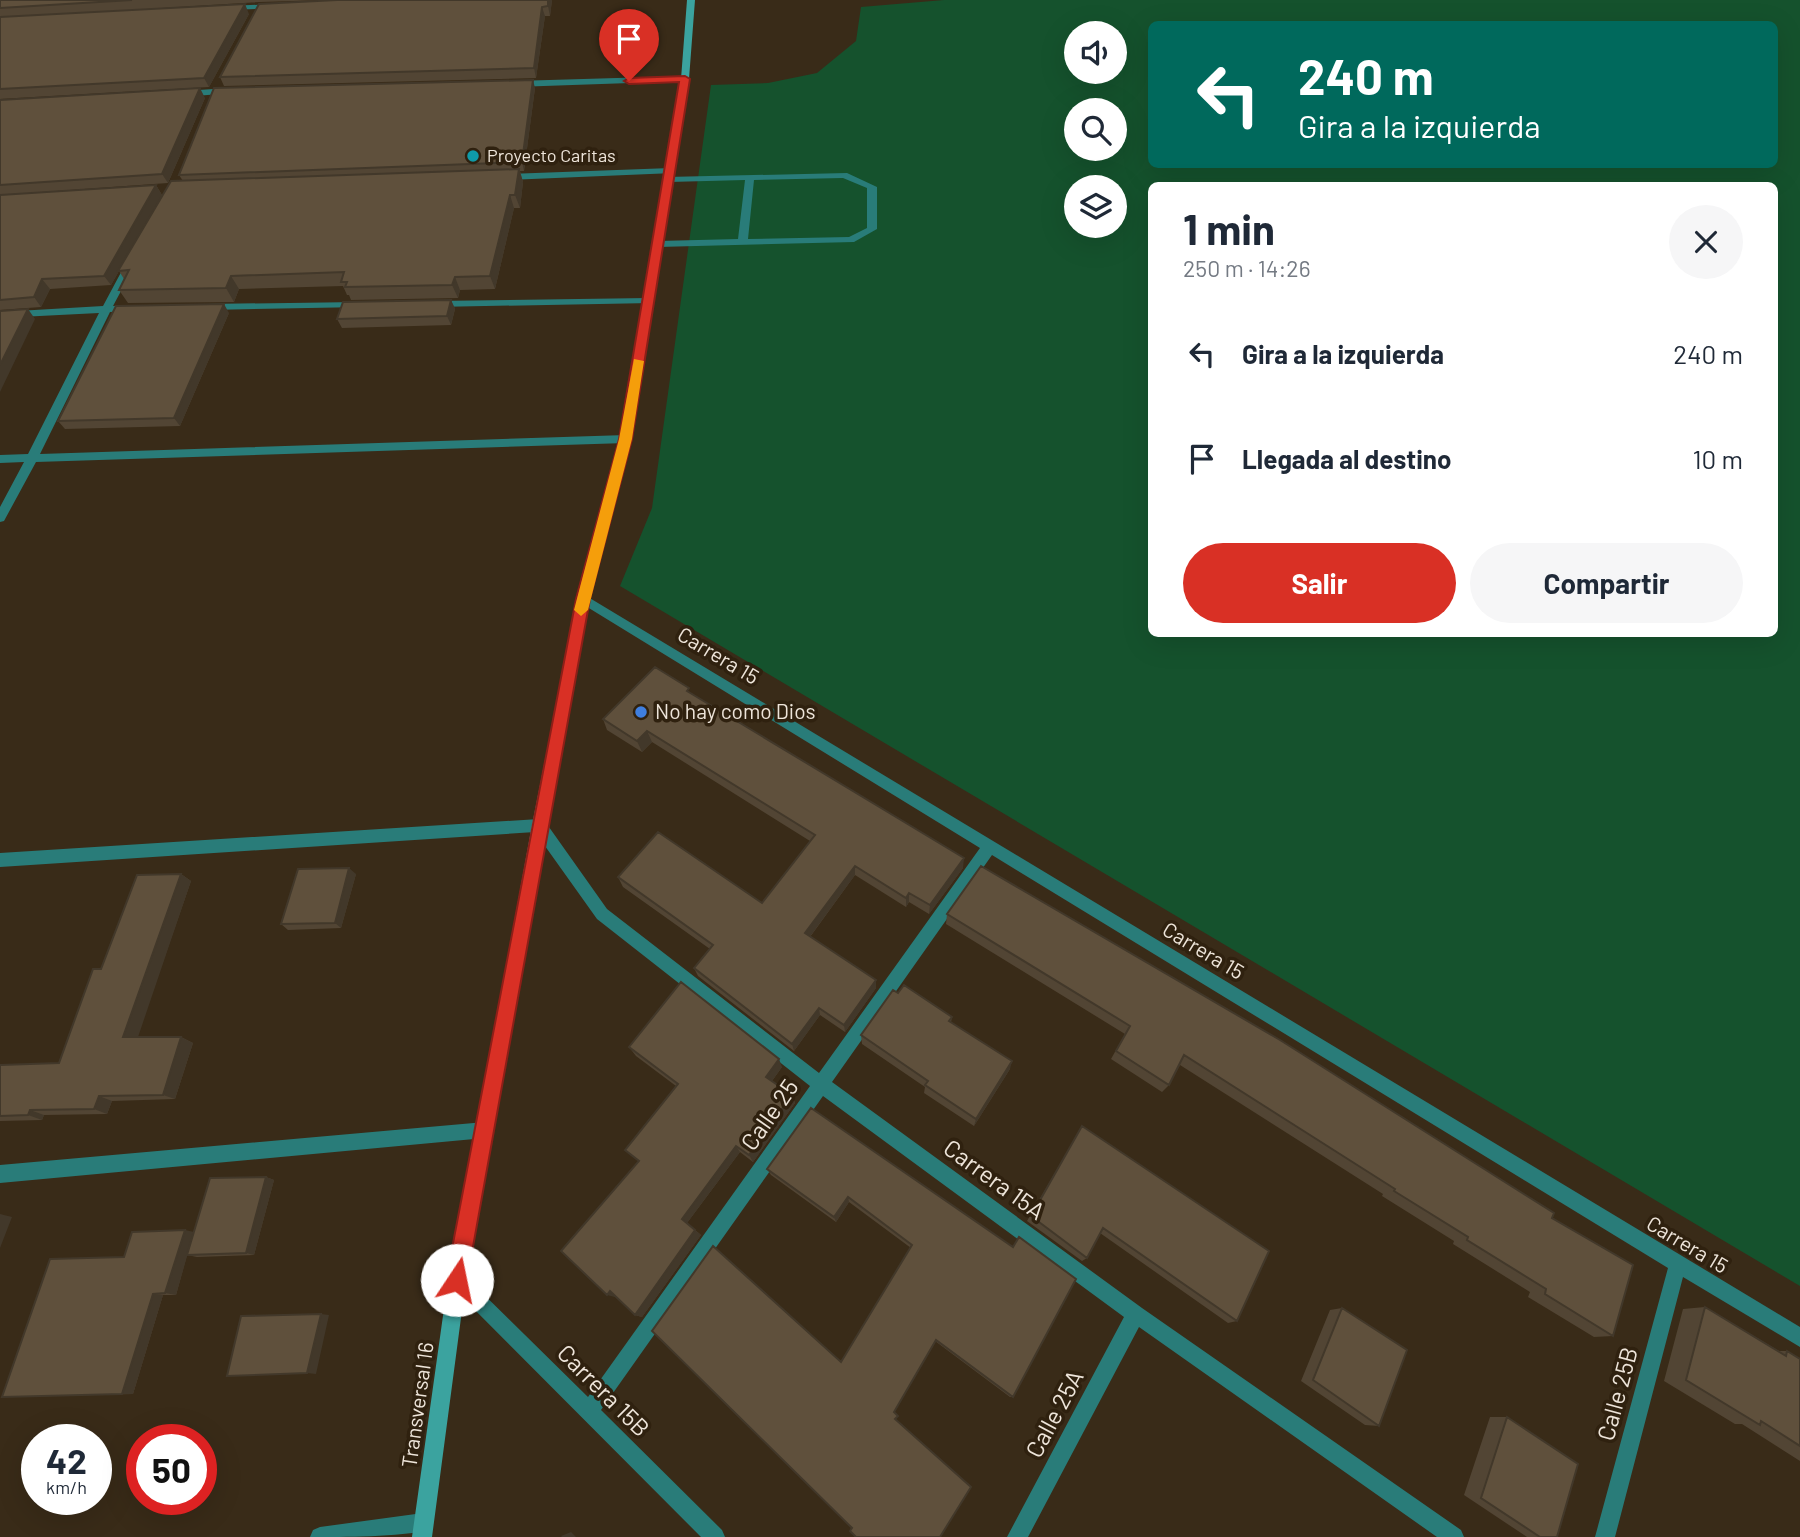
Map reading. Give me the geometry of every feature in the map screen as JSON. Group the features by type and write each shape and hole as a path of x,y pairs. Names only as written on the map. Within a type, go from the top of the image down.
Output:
{"main road":[{"name":"Transversal 16","path":"423,1530 457,1280 539,825 583,599 626,439 685,79 691,0"}],"street":[{"path":"220,9 285,5"},
{"path":"254,19 261,6"},
{"path":"505,84 685,79"},
{"path":"209,104 221,80"},
{"path":"174,94 242,91"},
{"path":"491,177 844,175 872,187 872,229 851,240 658,244"},
{"path":"743,242 750,177"},
{"path":"0,519 35,457 105,309 140,249"},
{"path":"425,304 648,301"},
{"path":"189,307 369,305"},
{"path":"0,315 147,308"},
{"path":"0,459 626,439"},
{"name":"Carrera 15","path":"583,599 1800,1338"},
{"path":"0,860 539,825"},
{"name":"Carrera 15A","path":"539,825 602,914 822,1085 1136,1314 1454,1537"},
{"name":"Calle 25","path":"589,1411 990,846"},
{"path":"0,1174 485,1130"},
{"name":"Calle 25B","path":"1605,1537 1678,1263"},
{"name":"Carrera 15B","path":"457,1280 715,1537"},
{"name":"Calle 25A","path":"1017,1537 1136,1314"},
{"path":"320,1537 423,1530"}],"green space":[{"path":"944,0 1800,0 1800,1286 620,586 652,508 711,85 768,83 817,73 856,41 861,7"}],"building":[{"path":"0,0 132,0 0,8"},
{"path":"337,0 548,0 548,6 542,7 534,68 220,77 259,4"},
{"path":"245,4 204,78 0,89 0,17"},
{"path":"533,80 522,162 179,175 214,88"},
{"path":"200,88 162,174 0,185 0,100"},
{"path":"519,169 515,195 510,195 490,276 455,277 452,285 345,287 347,282 341,282 344,272 231,276 226,288 119,290 129,270 118,271 171,181"},
{"path":"156,185 104,276 42,279 34,297 0,300 0,195"},
{"path":"451,300 447,316 337,319 343,302"},
{"path":"224,304 174,418 58,421 116,306"},
{"path":"28,309 0,365 0,311"},
{"path":"655,667 689,688 687,691 964,858 930,905 909,893 906,898 855,866 805,933 876,980 844,1025 819,1008 792,1044 694,968 713,945 618,877 658,832 762,903 815,835 647,731 637,741 603,719"},
{"path":"981,866 1280,1040 1554,1213 1552,1218 1633,1265 1613,1336 1545,1294 1546,1289 1467,1240 1468,1237 1394,1191 1395,1189 1184,1055 1169,1085 1116,1051 1130,1026 947,914"},
{"path":"349,868 335,923 281,924 298,869"},
{"path":"181,874 123,1037 181,1037 163,1095 99,1096 94,1109 30,1110 28,1115 0,1116 0,1065 59,1063 93,969 101,969 137,875"},
{"path":"681,982 779,1059 766,1077 792,1095 749,1155 736,1146 682,1219 695,1230 635,1315 610,1291 607,1295 561,1251 639,1161 625,1150 678,1084 629,1047"},
{"path":"904,985 952,1017 949,1021 1012,1061 976,1119 925,1085 928,1081 861,1035 893,990 898,993"},
{"path":"811,1108 1013,1247 1019,1237 1076,1279 1013,1397 936,1340 894,1412 898,1416 895,1419 971,1487 940,1537 856,1537 850,1531 852,1528 652,1331 713,1246 841,1362 912,1245 848,1197 834,1217 767,1169"},
{"path":"1082,1126 1269,1251 1237,1321 1103,1228 1087,1258 1031,1216"},
{"path":"266,1177 246,1253 187,1255 210,1178"},
{"path":"185,1230 165,1293 153,1294 122,1394 2,1397 50,1259 124,1257 132,1232"},
{"path":"1705,1307 1786,1356 1787,1351 1800,1359 1800,1446 1686,1380"},
{"path":"1342,1308 1407,1350 1379,1426 1313,1380"},
{"path":"321,1314 307,1373 227,1376 241,1316"},
{"path":"1507,1417 1578,1464 1557,1537 1540,1537 1481,1498"}],"slow traffic":[{"path":"581,610 626,439 638,361"}],"place":[{"name":"Proyecto Caritas","path":"473,156"},
{"name":"No hay como Dios","path":"641,712"}],"route":[{"path":"457,1280 539,825 583,599 626,439 685,79 629,81"}]}
